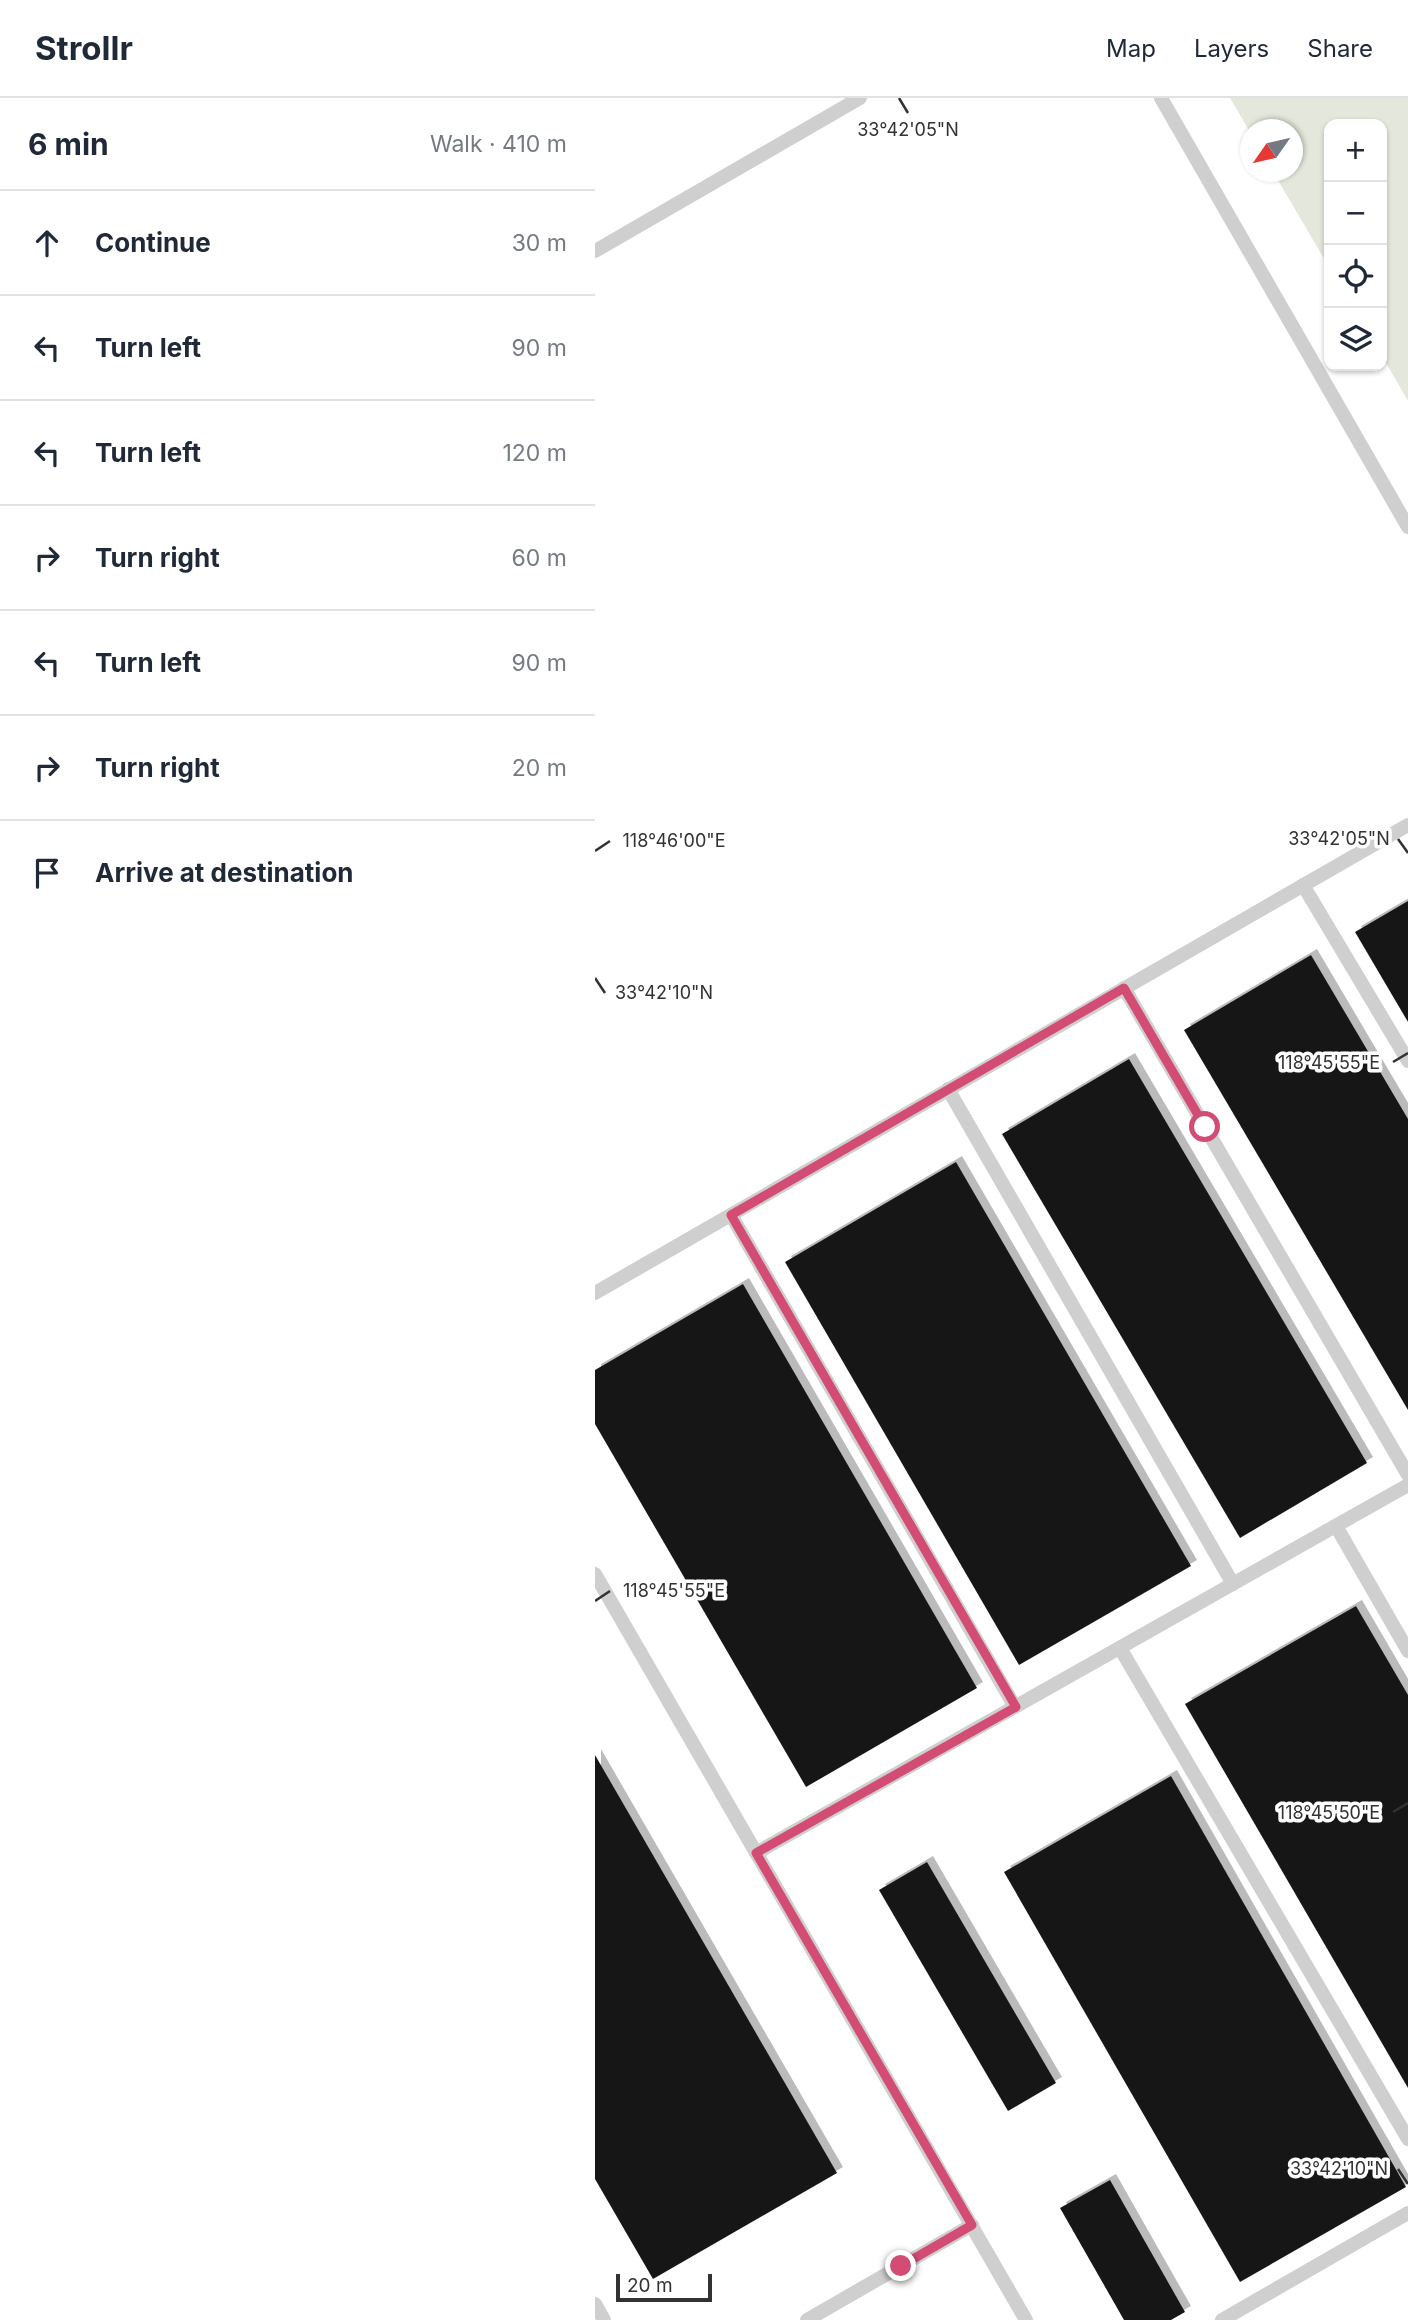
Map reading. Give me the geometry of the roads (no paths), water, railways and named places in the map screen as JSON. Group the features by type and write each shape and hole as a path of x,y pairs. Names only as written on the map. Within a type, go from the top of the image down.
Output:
{"lane":[{"path":"595,251 860,98"},
{"path":"1161,98 1408,527"},
{"path":"595,1293 1408,825"},
{"path":"1303,885 1408,1061"},
{"path":"1124,988 1408,1475"},
{"path":"948,1089 1233,1584"},
{"path":"731,1215 1016,1707"},
{"path":"756,1853 1408,1485"},
{"path":"1336,1526 1408,1651"},
{"path":"595,1574 1026,2320"},
{"path":"1120,1648 1408,2139"},
{"path":"1223,2320 1408,2213"},
{"path":"807,2320 972,2225"},
{"path":"595,2304 604,2320"}]}
